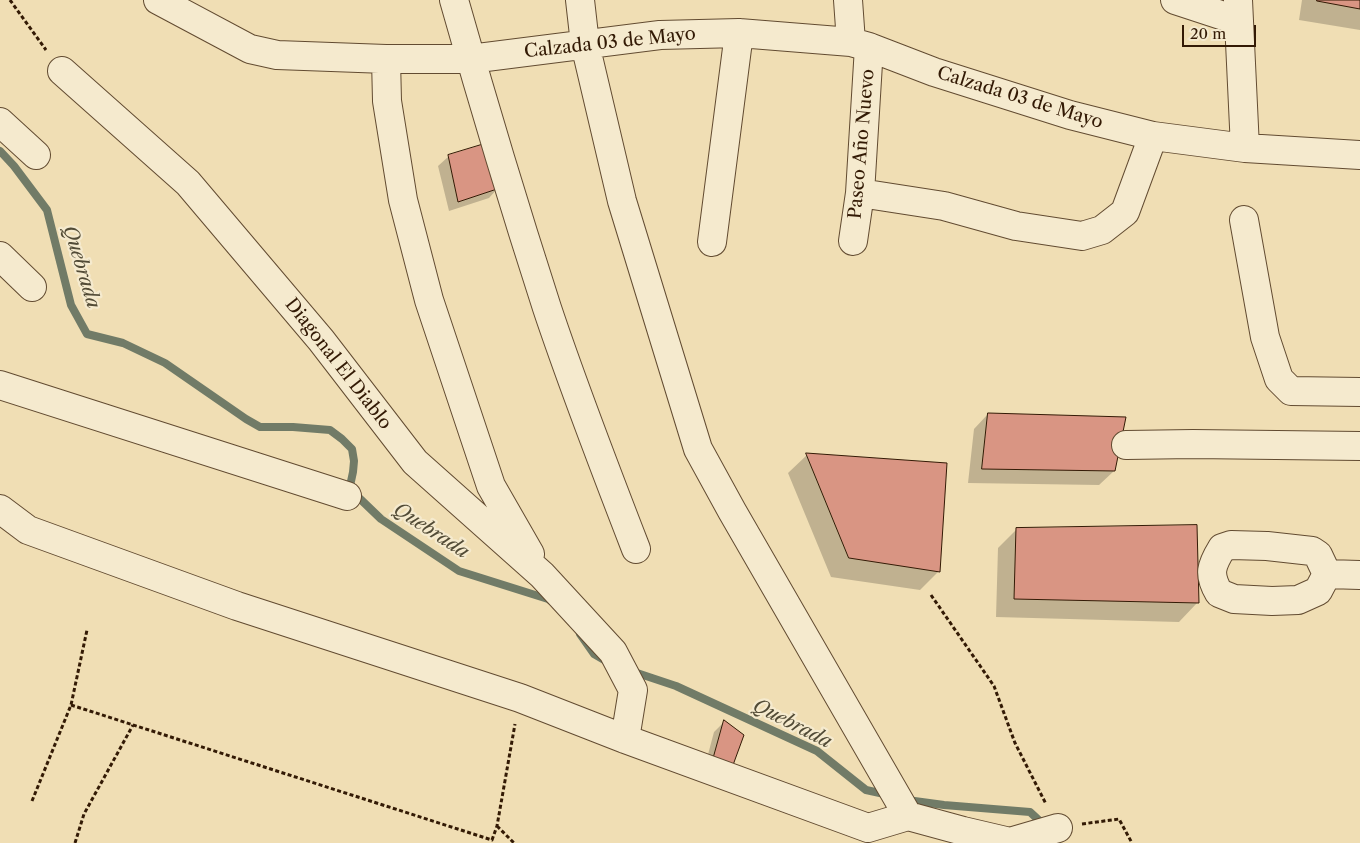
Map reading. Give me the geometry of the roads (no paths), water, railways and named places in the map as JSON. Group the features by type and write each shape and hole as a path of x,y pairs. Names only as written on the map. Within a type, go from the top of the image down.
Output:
{"street":[{"name":"Calzada 03 de Mayo","path":"158,0 250,49 277,55 386,59 470,59 660,35 739,33 860,45 934,72 1042,107 1153,136 1245,148 1360,155"},
{"path":"454,0 512,199 548,309 587,422 636,549"},
{"path":"580,0 585,44 622,200 698,449 732,511 900,801 1010,842 1049,831"},
{"name":"Paseo Año Nuevo","path":"848,0 860,45 860,193 853,241"},
{"path":"1175,0 1238,10 1245,148"},
{"path":"712,242 739,33"},
{"path":"386,59 387,101 403,200 429,300 491,486 542,575"},
{"name":"Diagonal El Diablo","path":"62,71 188,183 321,340 415,462 542,575 613,652 633,690 625,739"},
{"path":"0,122 36,155"},
{"path":"860,193 944,206 1016,226 1082,236 1102,230 1125,212 1153,136"},
{"path":"1244,220 1265,337 1279,379 1291,391 1360,392"},
{"path":"0,256 32,287"},
{"path":"0,385 347,496"},
{"path":"1126,445 1360,446"},
{"path":"0,509 28,530 228,603 520,698 625,739 868,828 900,801"},
{"path":"1326,574 1360,575"}],"waterway":[{"name":"Quebrada","path":"0,151 14,166 47,210 71,305 87,334 123,343 165,363 260,427 330,430 352,449 354,461 350,486 355,494 381,519 459,571 548,599 554,603"},
{"name":"Quebrada","path":"580,634 594,654 606,661"},
{"name":"Quebrada","path":"631,671 676,686 817,751 866,790 889,795"},
{"name":"Quebrada","path":"907,800 1030,812 1044,825"}]}
